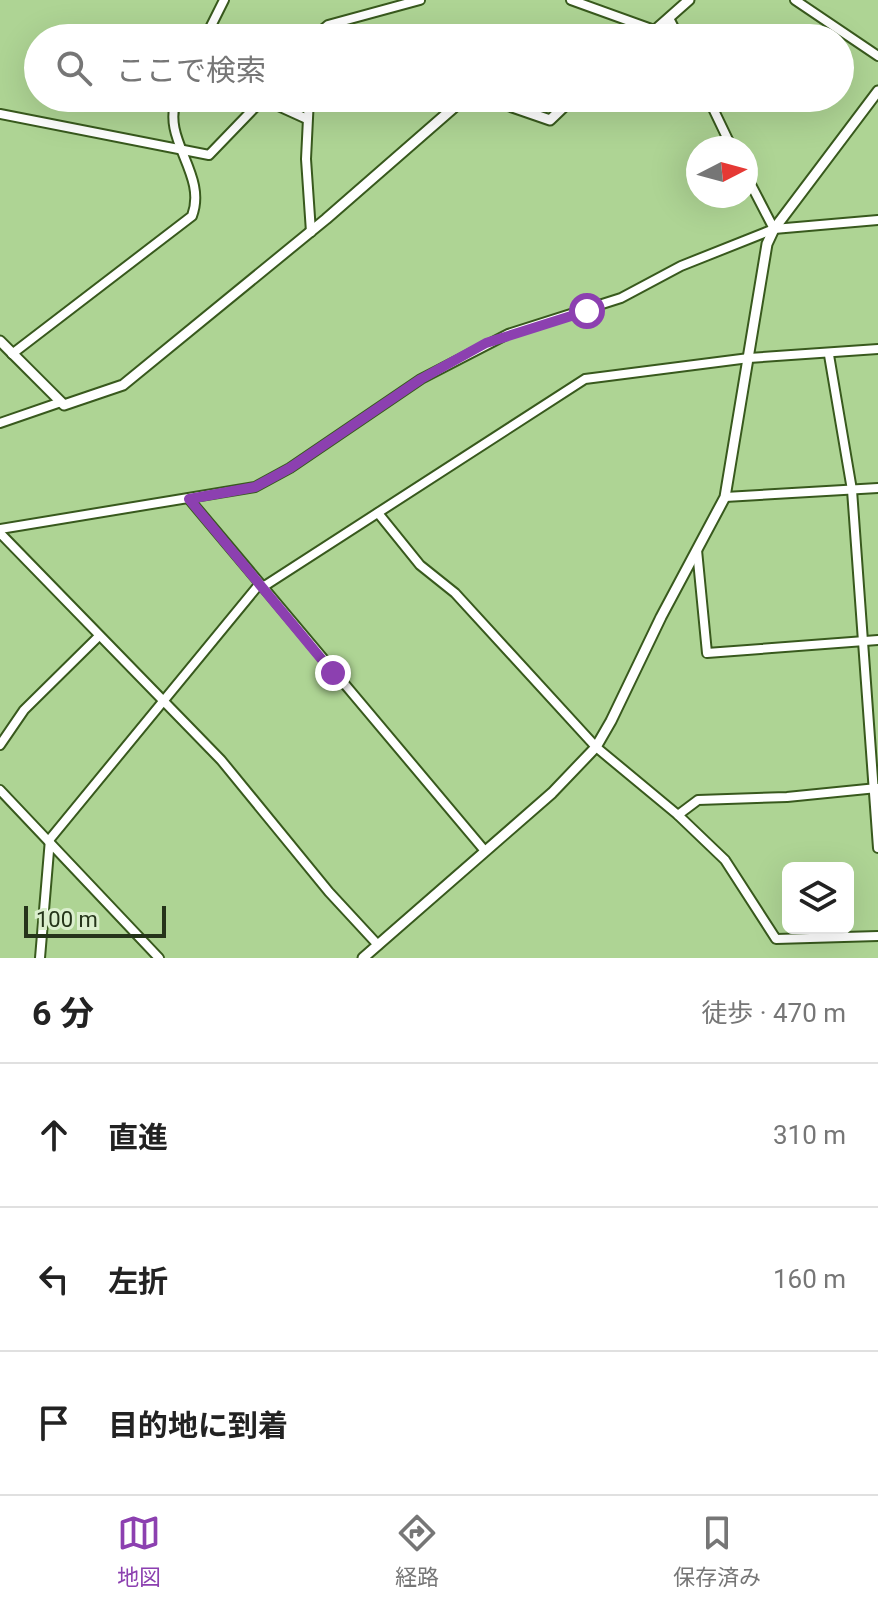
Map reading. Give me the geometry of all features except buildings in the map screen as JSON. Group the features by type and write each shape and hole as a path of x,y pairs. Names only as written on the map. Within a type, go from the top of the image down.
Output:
{"street":[{"path":"212,24 224,0"},
{"path":"332,24 420,0"},
{"path":"571,0 638,24"},
{"path":"665,24 689,0"},
{"path":"795,0 831,24"},
{"path":"670,20 672,24"},
{"path":"854,40 878,56"},
{"path":"363,958 552,793 596,747 627,693 725,497 767,244 774,229 878,91"},
{"path":"12,354 192,216 198,201 171,112"},
{"path":"0,114 209,155 250,112"},
{"path":"292,112 307,119"},
{"path":"308,112 311,232"},
{"path":"0,423 123,385 311,232 449,112"},
{"path":"527,112 550,120 558,112"},
{"path":"715,112 726,136"},
{"path":"758,198 774,229"},
{"path":"0,531 241,491 271,479 421,379 486,343 621,298 681,266 774,229 878,220"},
{"path":"0,341 61,402"},
{"path":"40,958 50,839 257,587 585,379 749,358 829,355 878,349"},
{"path":"829,355 852,490 878,848"},
{"path":"725,497 878,488"},
{"path":"189,499 485,851"},
{"path":"378,513 429,575 455,593 596,747 678,815 725,860 776,939 878,936"},
{"path":"0,531 221,760 329,892 378,945"},
{"path":"697,548 707,653 878,640"},
{"path":"0,745 24,710 99,636"},
{"path":"678,815 698,800 787,797 875,788"},
{"path":"0,790 159,958"}],"route":[{"path":"333,673 189,499 255,487 290,468 421,379 486,343 587,311"}]}
